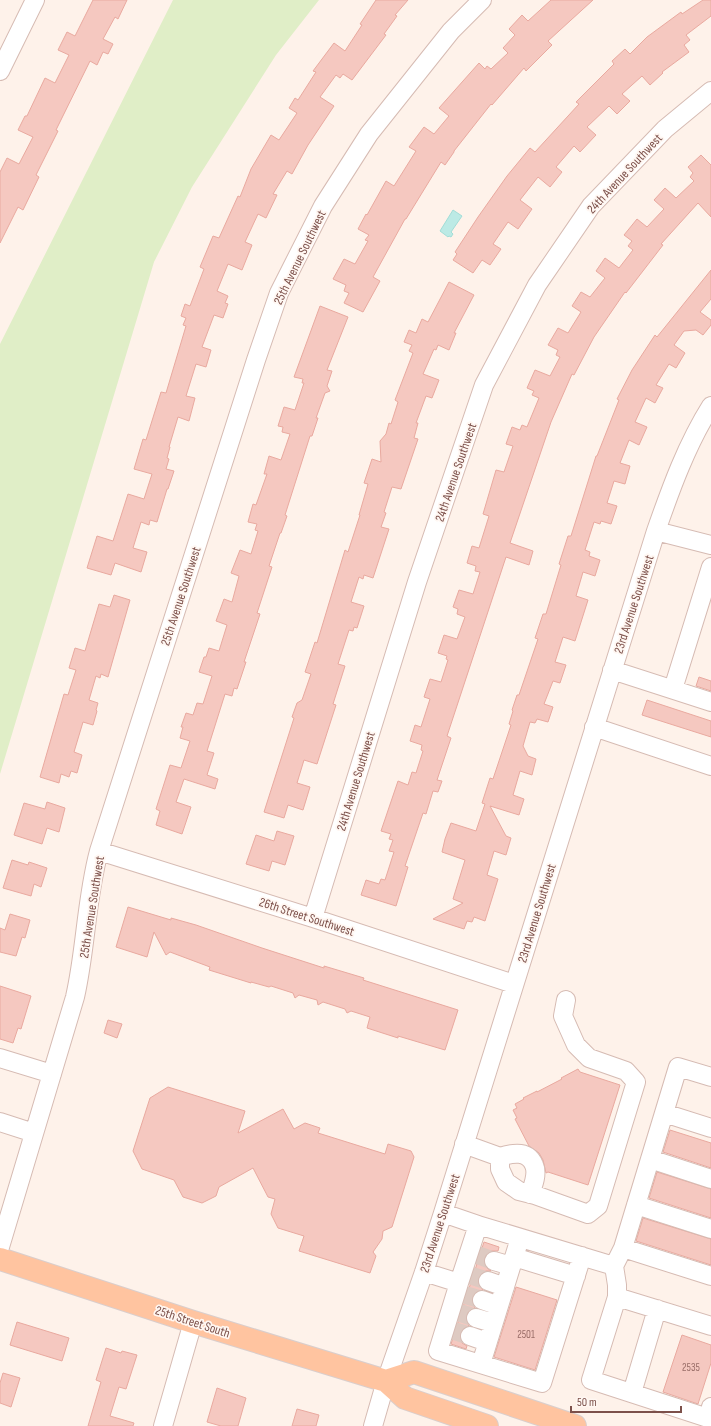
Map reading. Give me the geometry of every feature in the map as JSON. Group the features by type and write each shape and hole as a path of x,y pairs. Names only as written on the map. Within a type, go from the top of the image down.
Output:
{"main road":[{"name":"25th Street South","path":"0,1259 193,1322 386,1381 405,1398 487,1426"},
{"path":"386,1381 414,1372 575,1426"}],"street":[{"path":"0,71 36,0"},
{"name":"25th Avenue Southwest","path":"0,1247 75,996 81,970 91,887 99,851 256,360 279,293 323,206 369,134 452,31 482,0"},
{"name":"24th Avenue Southwest","path":"313,918 417,582 484,385 536,285 590,206 665,129 711,91"},
{"name":"23rd Avenue Southwest","path":"373,1426 386,1381 443,1213 656,531 672,484 703,418 711,406"},
{"path":"656,531 711,546"},
{"path":"673,689 711,567"},
{"path":"612,670 711,702"},
{"path":"594,727 711,766"},
{"name":"26th Street Southwest","path":"99,851 313,918 514,984"},
{"path":"500,1157 500,1170 506,1182 519,1191 588,1214 598,1206 616,1142 636,1082 626,1071 589,1058 576,1045 563,1016 566,1000"},
{"path":"0,1058 52,1074"},
{"path":"711,1077 678,1067 623,1248 614,1266 617,1297 591,1380 708,1418 711,1407"},
{"path":"664,1113 711,1128"},
{"path":"0,1122 34,1133"},
{"path":"464,1144 500,1157 511,1153 520,1153 529,1158 535,1165 535,1179 530,1194"},
{"path":"650,1159 711,1179"},
{"path":"636,1205 711,1229"},
{"path":"443,1213 614,1266"},
{"path":"478,1224 472,1253 454,1311 438,1351 542,1383 582,1256"},
{"path":"481,1364 505,1286 506,1261 520,1238"},
{"path":"623,1248 711,1276"},
{"path":"506,1261 576,1276"},
{"path":"424,1272 462,1283"},
{"path":"488,1281 505,1286"},
{"path":"617,1297 711,1326"},
{"path":"482,1300 499,1306"},
{"path":"632,1393 657,1309"},
{"path":"476,1318 494,1323"},
{"path":"163,1426 193,1322"},
{"path":"470,1336 488,1342"}],"green space":[{"path":"173,0 319,0 276,55 192,187 154,262 0,774 0,344"}],"water":[{"path":"453,210 462,216 451,232 453,234 451,237 448,237 440,231"}],"building":[{"path":"93,0 127,0 118,19 115,17 103,39 113,44 108,54 103,52 97,65 90,61 56,130 58,131 36,175 39,177 23,210 18,207 0,243 0,172 7,158 19,164 33,137 18,130 25,116 27,116 45,78 55,83 69,55 58,50 67,32 75,36"},
{"path":"376,0 408,0 395,15 397,16 384,34 386,35 352,80 343,74 340,78 336,75 320,97 334,106 308,145 292,174 287,171 273,194 277,195 266,218 258,214 245,242 252,245 242,270 228,264 217,291 228,296 225,303 228,304 223,318 214,315 202,347 211,350 206,367 196,364 186,396 195,398 189,421 178,417 169,447 167,458 169,459 166,469 174,471 157,522 150,520 149,525 141,522 133,548 147,552 141,572 115,563 111,575 87,568 97,536 113,541 128,494 144,499 152,474 134,469 143,439 146,440 161,392 166,393 186,326 183,325 186,318 181,316 185,304 190,306 204,269 200,267 213,236 219,238 238,196 240,197 251,169 271,135 279,140 297,113 289,108 295,98 298,100 316,72 313,71 334,43 345,51 362,25 360,24"},
{"path":"551,0 593,0 548,41 552,45 526,71 524,68 492,105 491,104 454,151 445,165 441,162 405,219 373,277 380,281 363,312 344,303 349,293 344,291 346,285 333,279 344,259 355,264 368,241 365,240 369,235 358,229 386,181 394,186 416,151 409,147 424,127 434,134 449,116 439,108 479,63 485,69 487,66 491,69 508,53 503,48 515,35 509,29 522,15 528,21"},
{"path":"703,0 711,0 711,16 686,35 690,40 684,45 689,52 662,72 663,73 650,85 642,76 622,94 630,101 617,114 609,106 587,127 596,135 580,152 574,146 556,167 562,172 550,187 538,177 520,200 532,209 518,229 508,222 493,244 501,249 490,265 482,260 473,273 453,260 457,254 455,252 507,176 530,148 535,152 579,104 576,102 614,64 612,61 625,49 630,54 647,37 681,12 682,14"},
{"path":"701,155 711,165 711,217 698,203 661,244 663,245 626,293 625,292 594,337 574,375 572,374 551,422 510,543 533,551 529,565 506,557 447,736 451,738 437,780 442,781 438,792 433,791 426,814 423,813 405,866 408,867 396,906 361,895 366,880 379,884 381,879 385,880 394,852 389,851 393,840 389,839 391,834 381,831 398,781 408,785 412,772 416,773 423,751 421,750 422,745 410,741 415,725 421,727 430,699 424,697 430,679 441,682 448,660 446,659 447,656 438,653 444,635 457,639 465,617 457,614 458,609 453,607 459,590 473,594 480,572 475,571 476,566 467,563 472,546 479,548 489,516 483,514 496,470 504,472 513,446 506,444 512,427 520,430 522,425 527,427 539,398 532,395 534,391 527,388 535,370 550,376 560,357 556,355 558,350 548,345 558,328 568,333 581,312 572,306 581,292 590,297 605,278 596,271 605,258 619,268 633,250 628,246 632,241 624,235 637,219 647,227 664,209 654,200 665,188 676,198 694,181 690,177 693,173 688,167"},
{"path":"711,270 711,299 700,312 711,320 711,325 703,335 696,330 684,331 674,345 685,353 676,368 669,364 656,385 663,388 655,403 646,398 635,422 647,427 639,445 629,440 620,463 630,466 625,484 614,481 607,503 617,506 611,524 601,521 600,524 594,522 585,550 590,552 589,556 600,560 595,576 583,572 576,596 588,600 575,641 563,637 555,662 566,665 560,683 553,681 544,704 553,707 548,722 537,719 535,723 530,722 523,746 528,756 536,759 532,775 520,771 513,795 524,799 519,815 490,806 506,836 511,838 506,855 494,851 487,875 498,879 485,921 474,917 472,922 467,921 464,929 433,919 463,903 453,899 465,860 442,852 445,839 451,823 476,831 485,804 482,803 490,778 493,779 511,725 509,724 512,710 517,695 519,695 538,639 535,638 543,614 546,614 568,536 571,536 596,456 619,400 617,399 632,370 655,335 657,337"},
{"path":"449,282 474,295 454,333 456,333 449,350 438,345 436,350 434,349 423,374 439,380 432,398 426,396 416,423 418,423 414,438 418,439 401,489 392,487 381,527 389,529 373,578 364,575 363,579 359,577 351,602 364,606 357,628 354,627 353,631 349,630 338,664 345,666 333,704 336,705 317,764 304,760 297,783 310,787 303,810 288,805 284,818 264,812 294,718 292,717 297,703 302,700 311,674 305,672 315,642 317,643 345,550 348,552 360,515 368,484 364,483 372,459 381,462 380,441 386,434 389,423 391,424 398,402 395,400 413,353 409,351 412,345 404,342 409,330 416,333 422,319 428,322"},
{"path":"320,306 348,317 327,370 332,371 327,386 330,391 325,393 316,418 318,418 312,436 310,436 285,515 287,516 269,566 272,567 257,613 260,614 244,662 246,662 237,689 234,688 232,696 225,694 207,751 214,753 207,775 218,779 215,789 184,779 176,802 191,807 182,834 156,825 160,811 156,809 170,765 181,768 190,741 180,738 183,727 181,727 186,713 193,715 197,703 203,704 212,676 199,672 209,648 219,651 227,625 216,621 224,599 232,602 239,576 231,573 240,550 251,554 258,531 255,530 257,524 248,522 253,504 256,505 267,474 264,474 269,456 281,460 290,434 282,432 283,427 278,426 284,407 295,410 304,383 302,383 303,379 294,377"},
{"path":"114,595 130,600 108,677 101,674 100,678 96,676 89,700 98,703 97,711 93,725 83,722 74,752 82,755 77,773 71,771 69,777 61,774 59,783 40,777 64,694 68,695 76,670 69,668 75,648 85,651 99,604 110,607"},
{"path":"699,677 711,681 711,691 696,686"},
{"path":"647,700 711,721 711,737 642,715"},
{"path":"47,802 65,808 59,832 47,828 42,844 14,835 24,803 45,809"},
{"path":"277,831 294,836 285,865 272,861 269,871 246,864 256,835 274,841"},
{"path":"12,860 28,865 29,862 47,868 41,887 34,884 31,896 3,888"},
{"path":"128,907 171,920 171,918 196,925 262,948 324,968 324,966 364,978 363,980 458,1010 445,1050 398,1036 398,1038 367,1028 370,1017 351,1011 347,1013 345,1009 323,1002 318,1005 317,1000 299,995 295,998 293,993 271,986 269,987 251,983 209,970 210,967 170,952 166,955 154,932 147,957 116,947"},
{"path":"10,914 30,920 25,938 22,937 16,956 0,952 0,928 5,930"},
{"path":"0,986 31,996 21,1029 18,1028 13,1043 0,1039"},
{"path":"108,1020 122,1024 117,1038 104,1033"},
{"path":"578,1069 580,1072 620,1085 588,1185 548,1172 546,1173 543,1160 539,1153 529,1146 515,1119 517,1118 513,1110 517,1108 515,1104 524,1099 523,1098 562,1079 561,1078"},
{"path":"168,1087 245,1111 238,1133 283,1109 294,1129 305,1123 320,1128 318,1133 385,1154 388,1144 411,1151 414,1157 392,1227 383,1231 382,1239 373,1252 376,1256 370,1273 299,1251 304,1236 278,1228 271,1214 275,1199 268,1197 253,1168 219,1187 216,1196 202,1203 183,1197 174,1180 142,1169 133,1151 150,1098"},
{"path":"670,1130 711,1143 711,1168 663,1152"},
{"path":"657,1172 711,1189 711,1218 649,1198"},
{"path":"643,1218 711,1239 711,1265 636,1241"},
{"path":"484,1242 499,1247 498,1251 491,1251 484,1258 484,1264 491,1271 486,1271 478,1277 478,1283 483,1290 476,1292 472,1296 472,1302 475,1308 469,1311 466,1315 466,1320 469,1326 464,1328 460,1333 462,1343 467,1346 466,1349 451,1344"},
{"path":"516,1287 557,1300 535,1370 494,1357"},
{"path":"17,1322 69,1338 62,1361 10,1345"},
{"path":"682,1335 711,1345 711,1363 698,1404 663,1392"},
{"path":"106,1348 121,1353 122,1351 137,1355 126,1389 119,1387 110,1416 134,1423 133,1426 88,1426 101,1382 96,1380"},
{"path":"3,1373 20,1378 11,1407 0,1403 0,1383"},
{"path":"217,1388 246,1398 238,1426 221,1426 207,1422"},
{"path":"297,1409 319,1415 316,1426 292,1426"}],"tunnel":[{"path":"475,1254 494,1261"},
{"path":"469,1275 488,1281"},
{"path":"462,1294 482,1300"},
{"path":"457,1312 476,1318"},
{"path":"451,1330 470,1336"}]}
